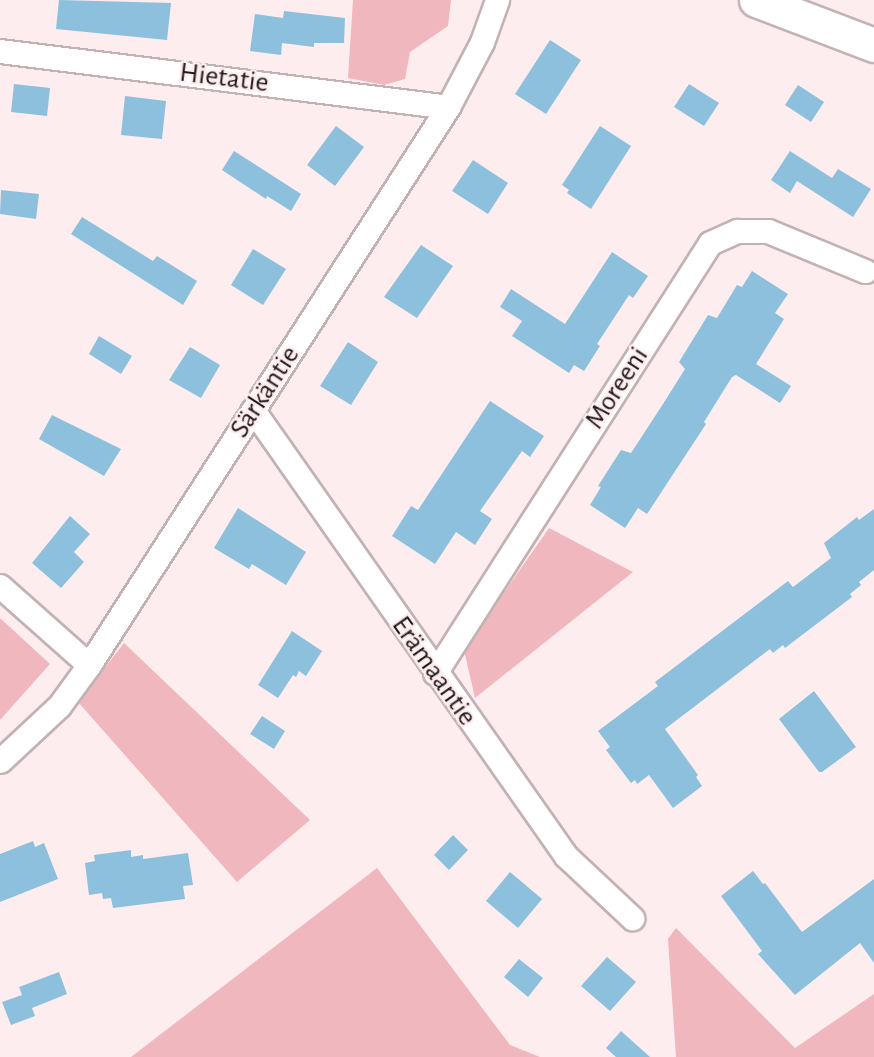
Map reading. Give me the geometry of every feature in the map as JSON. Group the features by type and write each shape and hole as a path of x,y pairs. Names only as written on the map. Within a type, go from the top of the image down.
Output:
{"main road":[{"path":"757,0 874,45"}],"street":[{"name":"Särkäntie","path":"0,761 59,706 89,665 448,107 482,42 497,0"},
{"name":"Hietatie","path":"0,51 448,107"},
{"name":"Moreeni","path":"435,673 710,243 737,231 768,231 865,271"},
{"name":"Erämaantie","path":"253,410 435,673 566,856 632,918"},
{"path":"0,586 89,665"}],"shaded area":[{"path":"353,0 451,0 448,26 410,52 405,79 384,85 348,78"},
{"path":"549,528 633,572 475,698 464,650"},
{"path":"0,618 50,664 0,720"},
{"path":"124,643 310,820 237,882 78,702"},
{"path":"377,868 510,1045 540,1057 131,1057"},
{"path":"676,928 795,1048 874,994 874,1057 676,1057 668,939"}],"building":[{"path":"59,0 171,3 167,40 56,29"},
{"path":"284,11 345,18 344,43 314,43 314,47 282,43 281,55 250,51 255,14 283,18"},
{"path":"550,40 581,60 546,114 515,94"},
{"path":"14,84 50,88 47,116 11,112"},
{"path":"689,84 719,103 704,126 674,107"},
{"path":"798,85 824,102 811,122 785,105"},
{"path":"125,96 166,101 162,139 121,135"},
{"path":"336,126 364,147 335,186 307,165"},
{"path":"600,126 631,146 591,209 567,193 569,190 562,185"},
{"path":"234,151 301,194 291,211 267,196 266,199 222,170"},
{"path":"790,151 832,178 838,169 871,189 853,217 797,181 790,193 771,180"},
{"path":"473,160 508,183 488,214 452,191"},
{"path":"1,190 39,194 36,219 0,214"},
{"path":"82,217 153,261 157,256 197,281 183,305 71,234"},
{"path":"421,245 453,266 417,318 384,297"},
{"path":"253,249 286,269 263,305 231,285"},
{"path":"612,252 648,276 633,298 629,295 597,344 600,346 584,371 574,365 569,373 512,336 522,321 500,307 511,289 565,324"},
{"path":"752,271 788,294 775,313 784,319 756,364 791,386 780,403 736,375 732,377 704,422 706,424 647,514 638,508 625,528 590,505 601,487 598,486 621,450 631,453 663,404 685,369 679,362 708,315 717,318 737,285 742,287"},
{"path":"99,336 132,356 121,374 89,354"},
{"path":"348,342 378,362 351,405 320,386"},
{"path":"190,347 220,365 201,398 169,380"},
{"path":"490,401 544,436 530,457 522,451 480,511 492,519 475,545 456,532 435,564 392,536 411,506 418,510"},
{"path":"52,415 121,449 104,476 39,439"},
{"path":"238,508 306,552 286,585 252,564 249,569 214,548"},
{"path":"874,509 874,570 859,582 861,585 850,594 852,597 785,648 783,645 773,653 770,649 665,729 698,775 696,777 702,786 673,808 649,775 637,784 635,780 631,783 606,750 610,747 598,731 658,686 655,682 788,581 793,587 831,558 824,543 857,517 859,520"},
{"path":"70,516 90,534 74,552 84,562 61,588 32,563"},
{"path":"292,631 322,651 306,676 299,671 296,677 293,675 278,698 258,685"},
{"path":"814,691 856,747 822,772 819,772 779,719"},
{"path":"262,716 285,731 274,749 250,734"},
{"path":"453,835 468,850 449,870 434,855"},
{"path":"33,841 35,847 44,843 58,879 0,902 0,854"},
{"path":"131,850 131,857 143,855 143,859 188,853 193,885 183,886 185,899 113,908 111,898 103,899 102,893 89,895 85,863 95,861 94,855"},
{"path":"753,871 802,932 874,879 874,963 860,943 795,995 758,954 762,951 721,896"},
{"path":"510,872 542,899 518,928 486,901"},
{"path":"607,957 636,982 610,1011 581,986"},
{"path":"519,959 543,978 528,997 504,977"},
{"path":"59,972 67,994 32,1008 35,1016 11,1025 2,1002 22,995 19,987"},
{"path":"621,1031 650,1057 616,1057 606,1048"}]}
